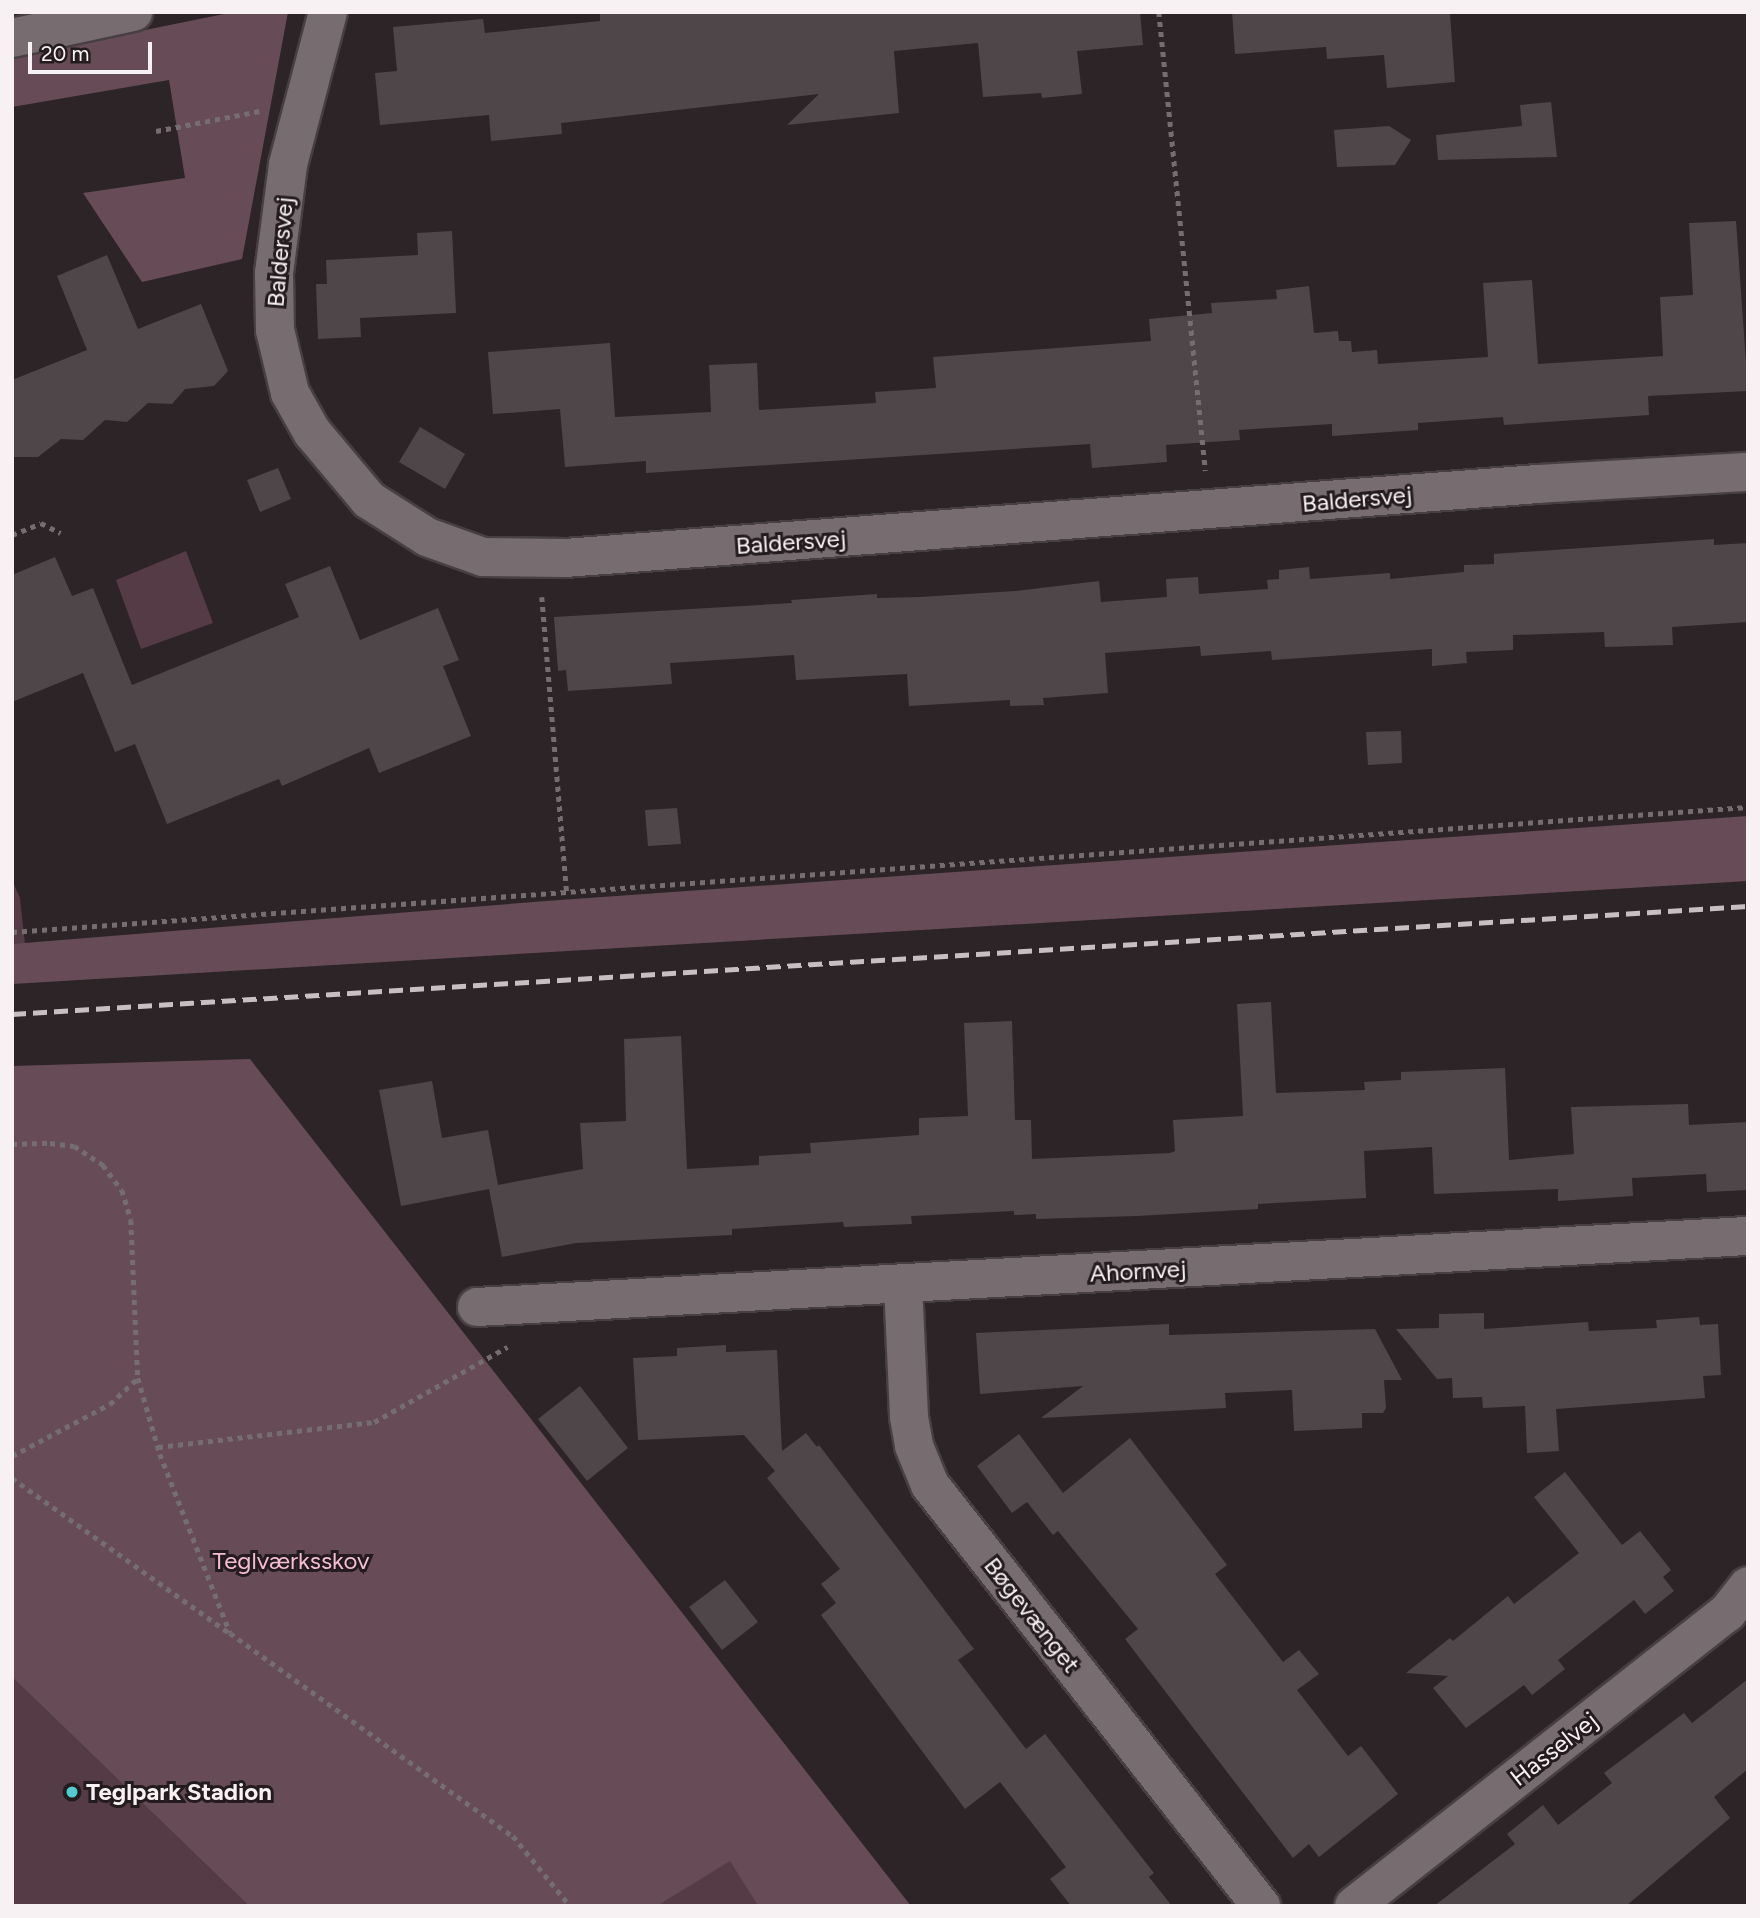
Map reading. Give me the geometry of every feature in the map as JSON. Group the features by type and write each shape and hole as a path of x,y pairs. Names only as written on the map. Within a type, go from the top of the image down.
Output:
{"street":[{"path":"12,38 133,12"},
{"name":"Baldersvej","path":"328,12 288,165 274,273 275,330 290,393 312,432 369,500 427,537 483,557 538,558 1748,471"},
{"name":"Ahornvej","path":"477,1307 530,1319 903,1284 1748,1236"},
{"name":"Bøgevænget","path":"903,1284 909,1416 914,1446 930,1485 1261,1906"},
{"name":"Hasselvej","path":"1354,1906 1727,1614 1748,1586"}],"path":[{"path":"1159,12 1210,510"},
{"path":"156,131 305,102"},
{"path":"12,535 41,523 61,533"},
{"path":"538,558 567,893"},
{"path":"12,932 1748,807"},
{"path":"12,1144 50,1143 74,1146 103,1165 122,1189 131,1220 138,1378 158,1447 230,1633"},
{"path":"158,1447 374,1422 530,1319"},
{"path":"12,1456 110,1404 138,1378"},
{"path":"12,1478 513,1836 570,1906"}],"shaded area":[{"path":"186,551 213,623 141,649 116,580"},
{"path":"12,880 20,898 27,963 12,963"},
{"name":"Teglpark Stadion","path":"12,1677 249,1906 12,1906"},
{"path":"730,1860 758,1906 657,1906"}],"green space":[{"path":"234,12 288,12 242,259 142,282 83,193 185,178 169,80 12,107 12,57"},
{"path":"1748,816 1748,881 12,984 12,944 546,901"},
{"name":"Teglværksskov","path":"250,1059 911,1906 758,1906 730,1861 657,1906 249,1906 12,1677 12,1066"}],"building":[{"path":"600,12 1140,12 1143,45 1077,51 1082,94 1042,98 1041,93 983,97 978,43 894,51 899,113 787,125 819,94 561,123 562,134 491,141 489,115 380,125 375,73 397,71 393,27 483,19 485,33 600,21"},
{"path":"1232,12 1450,14 1455,82 1387,88 1384,55 1327,59 1326,47 1235,54"},
{"path":"1551,102 1557,157 1438,160 1436,135 1522,126 1520,105"},
{"path":"1389,126 1411,140 1395,165 1337,167 1334,130"},
{"path":"1736,221 1748,391 1648,396 1649,415 1504,425 1503,417 1418,423 1418,430 1332,436 1332,424 1239,430 1240,440 1166,445 1167,462 1092,468 1090,444 646,473 646,461 565,467 560,409 493,414 488,352 610,343 615,417 711,412 709,365 757,363 759,410 876,403 875,392 936,388 933,357 1151,341 1149,319 1212,313 1211,303 1277,299 1276,290 1309,286 1314,333 1338,331 1339,341 1351,341 1352,352 1377,350 1378,364 1488,357 1483,283 1532,280 1538,364 1663,356 1660,297 1693,295 1689,223"},
{"path":"452,231 456,313 360,318 361,337 318,339 316,284 327,284 326,260 418,255 417,233"},
{"path":"107,255 138,329 201,304 228,371 214,386 185,389 172,404 148,403 127,422 105,420 83,440 61,439 38,457 12,457 12,380 87,350 57,276"},
{"path":"420,427 465,454 445,489 399,462"},
{"path":"278,468 291,499 260,512 247,480"},
{"path":"1714,539 1714,545 1748,543 1748,622 1672,627 1673,645 1605,647 1604,632 1513,635 1513,650 1466,652 1467,663 1432,666 1432,649 1272,660 1271,651 1201,656 1200,646 1105,653 1108,693 1043,698 1044,705 1010,706 1010,700 909,706 907,674 796,680 794,655 670,663 672,684 568,691 566,670 558,671 554,617 792,603 791,600 877,594 877,598 1015,591 1099,581 1101,602 1167,597 1166,579 1198,577 1199,594 1268,589 1267,580 1279,579 1279,570 1309,567 1310,579 1390,573 1390,579 1464,572 1464,565 1494,564 1494,554"},
{"path":"55,557 72,596 93,588 132,685 299,617 285,584 330,566 360,640 438,608 459,660 443,666 471,736 379,773 369,748 282,786 279,779 167,824 135,744 115,752 83,673 12,702 12,575"},
{"path":"1401,731 1402,763 1368,765 1366,732"},
{"path":"677,808 681,844 648,846 645,810"},
{"path":"1271,1002 1276,1093 1365,1090 1364,1082 1401,1080 1401,1072 1505,1068 1509,1160 1574,1154 1571,1107 1688,1104 1689,1125 1748,1122 1748,1190 1707,1192 1706,1174 1632,1178 1633,1196 1558,1201 1558,1189 1434,1194 1432,1147 1364,1151 1366,1198 1258,1204 1258,1209 1137,1216 1036,1219 1036,1214 1014,1215 1014,1211 911,1216 912,1224 844,1227 843,1222 732,1229 732,1235 576,1243 502,1257 489,1189 401,1206 379,1090 432,1081 442,1138 488,1130 498,1185 583,1169 580,1123 626,1121 624,1039 681,1036 687,1169 759,1165 759,1156 811,1153 810,1143 919,1135 919,1118 968,1116 964,1023 1012,1021 1015,1120 1031,1120 1032,1159 1170,1153 1175,1151 1173,1120 1243,1116 1237,1004"},
{"path":"1484,1313 1484,1329 1588,1322 1589,1331 1657,1328 1656,1320 1699,1317 1700,1325 1718,1324 1721,1375 1703,1376 1705,1398 1556,1409 1559,1451 1527,1453 1525,1406 1483,1408 1482,1397 1453,1398 1452,1378 1437,1379 1396,1329 1439,1328 1439,1314"},
{"path":"1169,1324 1169,1335 1375,1329 1402,1380 1384,1380 1386,1408 1383,1413 1362,1413 1362,1428 1294,1431 1292,1390 1225,1393 1226,1408 1041,1418 1083,1386 980,1394 976,1333"},
{"path":"726,1345 726,1352 777,1350 782,1451 806,1433 817,1447 819,1445 974,1649 958,1660 1026,1749 1045,1734 1154,1873 1149,1877 1172,1906 1071,1906 1050,1879 1066,1867 1000,1782 965,1809 821,1615 836,1603 821,1584 840,1569 767,1478 775,1471 744,1435 638,1440 633,1358 677,1356 677,1348"},
{"path":"580,1386 628,1448 587,1481 538,1419"},
{"path":"1019,1434 1063,1493 1130,1438 1227,1565 1215,1574 1283,1662 1299,1650 1319,1674 1297,1690 1348,1756 1361,1746 1398,1794 1319,1857 1309,1844 1293,1858 1125,1639 1138,1629 1058,1531 1053,1535 1027,1502 1012,1513 977,1466"},
{"path":"1565,1472 1622,1545 1640,1531 1671,1570 1663,1577 1674,1591 1645,1614 1634,1600 1558,1660 1565,1669 1532,1695 1524,1685 1466,1728 1433,1688 1448,1676 1406,1673 1450,1638 1453,1641 1508,1596 1514,1604 1579,1553 1534,1497"},
{"path":"725,1580 758,1622 722,1650 689,1607"},
{"path":"1748,1679 1748,1769 1714,1797 1730,1818 1626,1906 1434,1906 1515,1844 1507,1834 1543,1805 1558,1825 1612,1783 1604,1773 1684,1713 1692,1723"}],"railway":[{"path":"12,1014 1748,906"}],"place":[{"name":"Teglpark Stadion","path":"72,1792"}]}
